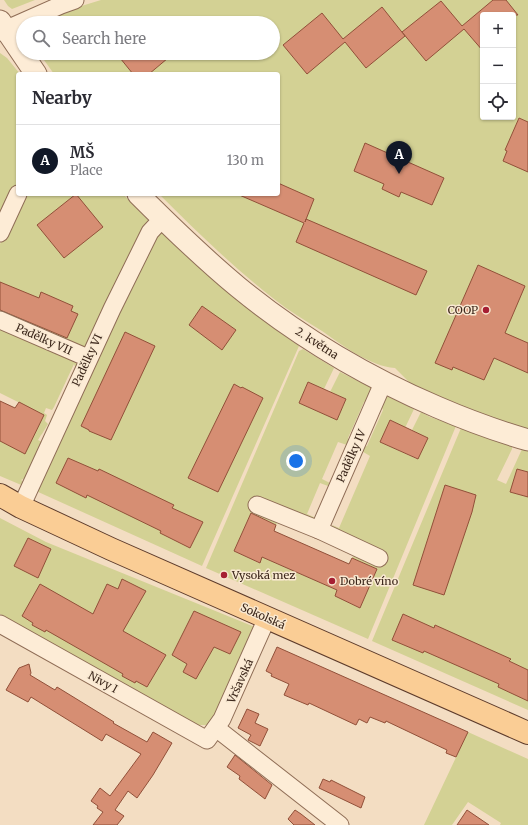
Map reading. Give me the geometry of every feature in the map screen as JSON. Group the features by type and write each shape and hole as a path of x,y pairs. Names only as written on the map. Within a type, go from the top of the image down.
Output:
{"main road":[{"name":"Sokolská","path":"0,496 111,549 528,733"}],"street":[{"path":"32,16 75,0"},
{"path":"16,22 2,27 16,46"},
{"path":"26,60 35,72"},
{"path":"0,233 17,196"},
{"name":"2. května","path":"140,196 226,277 274,316 343,361 383,383 477,424 528,440"},
{"name":"Padělky VI","path":"21,507 88,358 150,232 163,218"},
{"name":"Padělky VII","path":"0,320 88,358"},
{"name":"Padělky IV","path":"319,530 383,383"},
{"path":"257,505 319,530 379,558"},
{"name":"Vršavská","path":"211,734 222,719 267,618"},
{"name":"Nivy I","path":"0,624 211,734 340,825"}],"shaded area":[{"path":"4,0 35,0 12,9"},
{"path":"101,0 528,0 528,434 412,385 395,368 366,359 348,349 286,308 259,287 187,222 161,196 280,196 280,72 53,72 44,60 280,60 280,16 49,16"},
{"path":"0,53 7,58 18,72 16,72 16,186 0,222"},
{"path":"22,196 125,196 148,220 76,369 74,364 52,410 46,408 44,413 47,415 45,421 48,424 38,440 42,442 27,477 21,480 27,484 26,487 0,476 0,441 30,408 0,393 0,244"},
{"path":"157,228 225,290 261,319 299,346 202,566 36,491"},
{"path":"303,349 334,368 324,389 308,382 299,403 337,420 346,399 330,392 340,372 374,389 371,399 364,402 348,438 351,444 350,446 338,442 322,479 330,483 328,486 320,483 307,514 318,519 276,520 277,525 251,513 234,551 259,563 262,557 337,590 335,596 360,608 377,569 352,558 354,555 332,525 339,528 370,456 360,450 361,448 367,446 383,410 380,403 385,395 414,409 405,428 390,420 380,442 417,459 427,438 412,430 421,412 430,417 456,426 368,639 206,568 299,351"},
{"path":"461,428 512,446 512,449 497,480 506,484 522,449 528,450 528,472 510,492 528,497 528,710 372,641"},
{"path":"0,518 46,542 257,628 216,714 208,725 195,725 0,614"},
{"path":"468,732 528,759 528,825 500,825 501,823 468,802 452,825 424,825"}],"building":[{"path":"493,0 506,0 516,12 480,12 480,48 464,29 426,61 402,32 441,1 462,26"},
{"path":"382,7 405,36 366,68 345,42 307,74 283,45 322,13 343,39"},
{"path":"122,60 166,60 151,72 131,72"},
{"path":"519,118 528,122 528,172 503,161 507,151 505,150"},
{"path":"365,143 444,178 432,205 401,192 399,197 382,189 384,184 354,171"},
{"path":"280,184 314,199 306,219 427,271 416,295 296,242 304,223 242,196 280,196"},
{"path":"73,196 78,196 103,227 64,258 37,225"},
{"name":"COOP","path":"478,265 525,286 505,333 528,343 528,373 494,358 484,380 453,367 452,370 435,363"},
{"path":"0,282 39,298 41,292 73,306 71,311 78,314 67,338 0,310"},
{"path":"202,306 236,330 222,350 189,325"},
{"path":"125,332 155,346 111,440 81,426"},
{"path":"308,382 346,399 337,420 299,403"},
{"path":"234,384 263,398 218,492 188,478"},
{"path":"0,401 15,408 19,402 44,415 25,454 0,441"},
{"path":"390,420 428,438 418,459 380,442"},
{"path":"68,458 98,471 99,469 174,505 172,508 203,522 190,548 160,533 161,531 87,495 86,498 56,483"},
{"path":"517,469 528,472 528,497 510,492"},
{"path":"445,485 476,495 472,512 444,595 413,585"},
{"path":"251,513 276,525 274,531 349,564 352,558 377,569 360,608 335,596 337,590 262,557 260,563 234,551"},
{"path":"28,538 51,549 38,578 14,566"},
{"path":"122,579 146,591 123,631 166,655 147,687 122,676 123,674 46,630 45,632 32,625 33,623 22,616 40,584 93,614 107,584 118,589"},
{"path":"194,611 241,632 230,654 214,647 196,679 183,672 187,664 172,655"},
{"path":"403,614 434,628 435,625 511,659 509,661 528,670 528,701 498,687 499,684 424,651 423,653 392,640"},
{"path":"277,647 468,732 456,757 446,753 447,750 386,721 385,723 370,717 367,723 359,719 356,725 309,703 308,705 284,695 289,684 271,676 272,674 266,671"},
{"path":"29,664 30,675 55,690 57,687 114,722 113,723 147,742 153,732 172,743 137,798 128,791 115,810 124,816 117,825 93,825 103,812 91,801 100,788 110,796 141,754 106,734 102,741 31,697 28,702 6,690 19,668"},
{"path":"247,709 259,714 255,723 268,729 260,746 248,740 251,735 238,728"},
{"path":"235,755 272,785 265,799 239,779 240,776 227,767"},
{"path":"323,779 330,782 331,780 365,797 361,808 319,788"},
{"path":"295,810 315,825 294,825 288,819"},
{"path":"467,810 489,825 457,825"}],"place":[{"name":"MŠ","path":"399,174"},
{"name":"COOP","path":"486,310"},
{"name":"Vysoká mez","path":"224,575"},
{"name":"Dobré víno","path":"332,581"}]}
